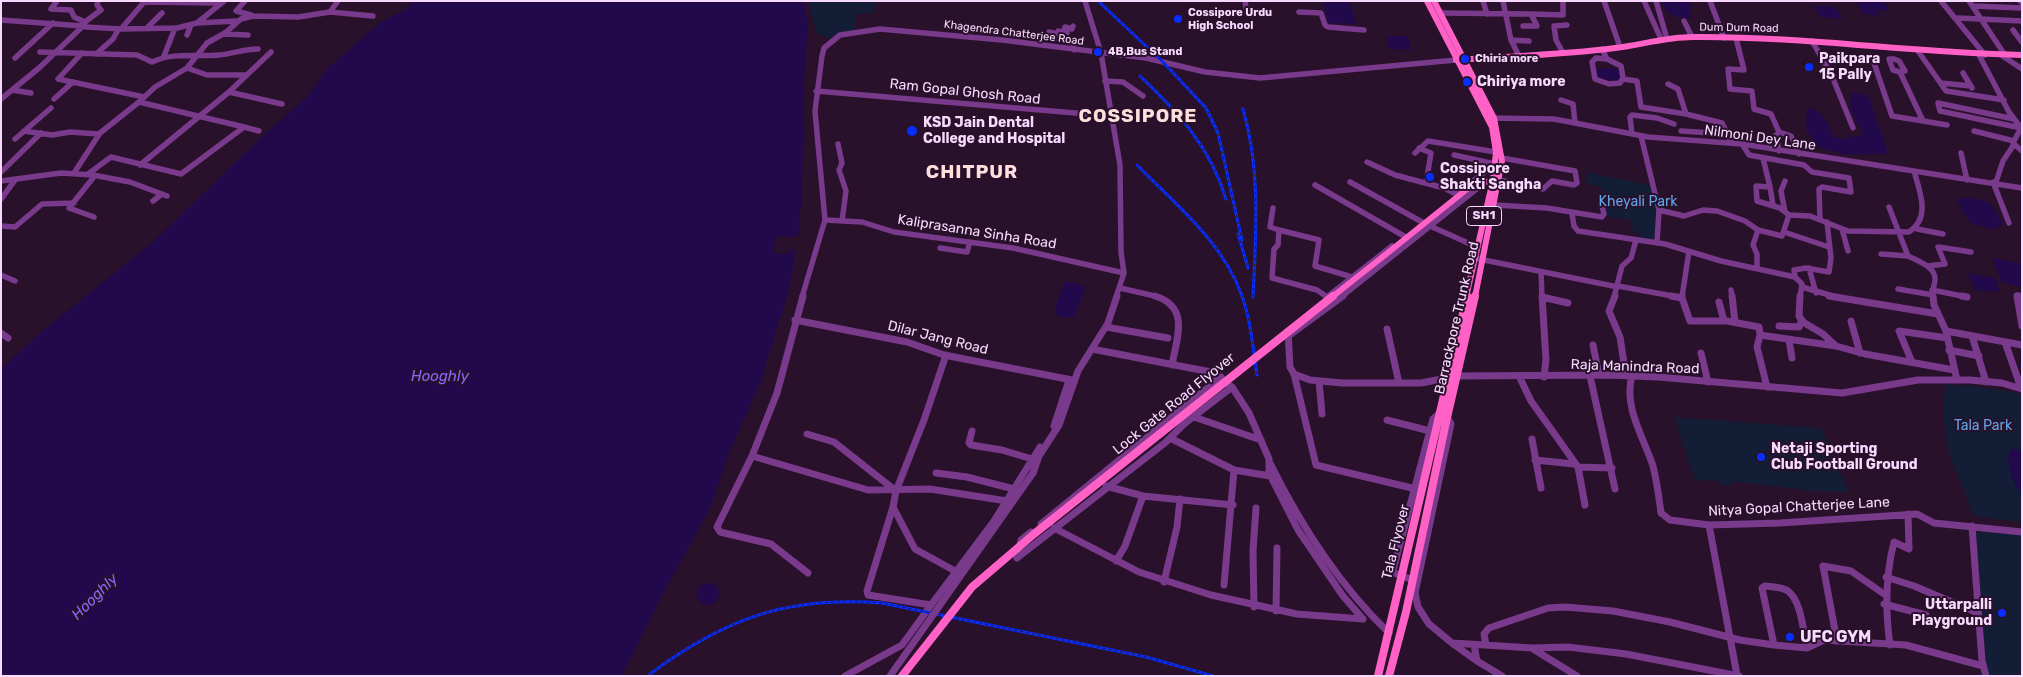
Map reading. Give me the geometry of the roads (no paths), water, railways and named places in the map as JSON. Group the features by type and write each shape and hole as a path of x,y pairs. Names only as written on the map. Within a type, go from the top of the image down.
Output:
{"main road":[{"name":"Barrackpore Trunk Road","path":"1427,1 1460,59 1490,118 1502,158 1493,180 1446,378 1443,419"},
{"name":"Barrackpore Trunk Road","path":"1434,1 1460,59"},
{"name":"Dum Dum Road","path":"1460,59 1602,49 1664,39 1692,37 1812,41 1918,51 2022,55"},
{"name":"Barrackpore Trunk Road","path":"1490,118 1497,168"},
{"name":"Barrackpore Trunk Road","path":"1443,419 1457,376 1495,205 1493,180"},
{"name":"Lock Gate Road Flyover","path":"902,676 961,599 1027,540 1476,183 1493,180"},
{"name":"Tala Flyover","path":"1378,676 1443,419"},
{"name":"Tala Flyover","path":"1389,676 1406,612 1443,419"}],"street":[{"path":"57,1 51,9 71,10 74,17 84,24"},
{"path":"1,100 55,53 100,10 97,5 98,1"},
{"path":"96,54 113,40 119,30 145,1 222,2"},
{"path":"245,1 236,11 253,16 298,17 330,12 373,16"},
{"path":"330,12 338,1"},
{"path":"845,676 902,645 955,571 994,521 1054,427 1071,380 1106,326 1120,288 1124,273 1121,252 1120,165 1101,54 1085,1"},
{"path":"1245,1 1246,8"},
{"path":"1484,1 1487,14"},
{"path":"1503,1 1511,40 1518,54"},
{"path":"1562,51 1558,45 1554,26 1568,26 1563,15 1563,1"},
{"path":"1604,1 1606,13 1610,17 1620,47"},
{"path":"1644,1 1664,39"},
{"path":"1656,1 1664,39"},
{"path":"1710,1 1724,38"},
{"path":"1941,1 1984,55"},
{"path":"1946,1 1984,55 2009,114 2021,127"},
{"path":"1969,1 2003,55 2022,69"},
{"path":"197,23 222,2"},
{"path":"1973,6 2022,8"},
{"path":"1299,12 1321,13 1328,27 1364,30"},
{"path":"148,28 162,13"},
{"path":"1440,13 1563,15"},
{"path":"1523,26 1537,26 1531,14"},
{"path":"1,20 84,24 119,30 175,28 197,23 237,21 253,16"},
{"path":"1958,18 2022,21"},
{"path":"74,173 100,134 166,80 187,68 207,44 223,34 237,21"},
{"path":"1684,21 1692,37"},
{"path":"15,58 53,23"},
{"path":"187,35 191,25"},
{"path":"1063,32 1065,27 1072,29 1073,26"},
{"path":"164,56 175,28"},
{"name":"Khagendra Chatterjee Road","path":"825,220 816,132 816,91 824,48 840,35 880,29 928,32 1146,58 1206,72 1220,72 1260,78 1460,59"},
{"path":"2013,30 2021,41"},
{"path":"1049,32 1057,34 1058,31 1067,33 1066,39"},
{"path":"223,34 248,35"},
{"path":"1057,34 1056,38 1073,39 1074,50"},
{"path":"1736,38 1736,45 1744,70 1728,68 1730,89 1752,91 1754,109 1771,114 1779,132 1791,136 1799,154"},
{"path":"1511,40 1529,41"},
{"path":"1812,41 1832,76 1853,128"},
{"path":"1889,48 1894,59 1900,61 1905,71 1900,72 1923,121"},
{"path":"40,52 137,56 152,62 164,56 220,55 242,49 258,49"},
{"path":"1602,49 1607,59"},
{"path":"1918,51 1946,91 2004,100"},
{"path":"140,165 198,115 229,92 271,52"},
{"path":"82,53 58,79 144,97"},
{"path":"1872,57 1892,116 1947,126"},
{"path":"1623,79 1621,66 1607,59 1596,58 1592,62 1595,79 1616,84 1623,79 1637,81 1641,107 1686,114 1691,117 1722,123 1732,143"},
{"path":"187,68 207,76 246,76"},
{"path":"1962,73 1976,96"},
{"path":"1105,81 1122,82 1143,96"},
{"path":"54,99 74,82"},
{"path":"1940,83 1971,86"},
{"path":"1670,84 1678,89 1686,114"},
{"path":"12,90 30,92"},
{"name":"Ram Gopal Ghosh Road","path":"816,91 1111,116"},
{"path":"229,92 282,104"},
{"path":"1561,100 1573,104 1575,123"},
{"path":"139,102 259,131"},
{"path":"2014,119 1938,103 1940,111 2021,127"},
{"path":"1952,106 1954,114"},
{"path":"15,138 50,108"},
{"path":"1632,134 1630,117 1632,116 1657,118 1674,124"},
{"name":"Nilmoni Dey Lane","path":"1490,118 1538,118 1642,136 1742,144 1968,180 1994,182 2022,188"},
{"path":"90,174 111,157 181,174 244,127"},
{"path":"2009,223 1994,182 2021,127"},
{"path":"24,131 100,134"},
{"path":"1681,131 1728,134"},
{"path":"1974,131 2014,143 2022,151"},
{"path":"1,172 41,133"},
{"path":"1776,134 1779,151"},
{"path":"1642,136 1659,210 1658,243"},
{"path":"1426,183 1431,153 1417,150 1428,141 1496,152"},
{"path":"838,144 842,163 839,170 846,191 842,221"},
{"path":"1742,144 1749,155 1804,165 1812,172 1849,178 1851,192 1822,187 1819,189 1820,219"},
{"path":"1961,153 1968,180"},
{"path":"1454,155 1497,168"},
{"path":"1287,337 1319,315 1430,226 1493,180 1543,189 1552,181 1574,185 1577,183 1575,171 1502,158"},
{"path":"1763,158 1773,205"},
{"path":"1366,162 1395,175 1426,183 1456,194"},
{"path":"1416,489 1316,465 1294,374 1290,368 1288,328 1487,170 1497,168"},
{"path":"1914,171 1923,213 1923,221 1917,229"},
{"path":"1,181 74,173 90,174 130,182 165,195 153,201"},
{"path":"90,174 93,178 69,208 70,210 94,217"},
{"path":"1834,175 1837,189"},
{"path":"1,199 15,180"},
{"path":"1659,210 1684,216 1703,210 1717,211 1745,221 1758,230 1782,236 1787,213 1781,191 1785,181"},
{"path":"1350,182 1422,222"},
{"path":"1315,185 1404,236"},
{"path":"1770,187 1756,186 1757,201 1773,205 1787,213 1820,219 1842,229 1899,232 1909,232 1917,229 1943,234"},
{"path":"1495,205 1515,209 1545,208 1572,214 1602,217 1604,214 1601,202"},
{"path":"1,226 15,227 42,204 74,203"},
{"path":"1889,207 1908,256"},
{"path":"1273,208 1270,227 1319,240 1315,266 1341,272 1352,277"},
{"path":"1572,214 1574,226 1578,230 1658,243 1721,261 1795,278 1802,284 1798,307 1802,320 1823,334 1836,346"},
{"path":"808,573 771,544 720,532 717,527 752,456 777,393 795,320 825,220"},
{"name":"Kaliprasanna Sinha Road","path":"825,220 862,222 894,232 1013,248 1124,273"},
{"path":"1795,278 1794,270 1809,268 1830,272 1831,258 1827,222"},
{"path":"1430,226 1477,247"},
{"path":"1842,229 1848,251"},
{"path":"1280,230 1278,245 1274,249 1272,278 1317,290 1327,297"},
{"path":"1757,268 1757,254 1753,245 1758,230"},
{"path":"1784,232 1829,247"},
{"name":"Nitya Gopal Chatterjee Lane","path":"1636,240 1631,258 1622,266 1618,286 1609,311 1620,337 1629,376 1628,389 1656,475 1661,513 1670,520 1709,525 1780,523 1917,514 1934,523 2022,532"},
{"path":"940,248 967,252 970,242"},
{"path":"1927,266 1945,264 1938,246 1971,252"},
{"path":"1689,251 1682,298 1690,321 1724,321 1759,327 1760,335 1757,347 1767,387"},
{"path":"1881,254 1908,256 1927,266 1935,279 1934,305 1947,335 1957,380"},
{"path":"1474,258 1682,298"},
{"path":"1809,268 1816,293"},
{"path":"1541,272 1544,377"},
{"path":"1,275 15,281"},
{"path":"1802,287 1816,293 1938,314"},
{"path":"1120,288 1162,297 1174,307 1180,323 1172,365"},
{"path":"1898,289 1967,297"},
{"path":"1731,290 1735,322"},
{"path":"2022,296 2017,295 2022,326"},
{"path":"1542,297 1568,303"},
{"path":"1719,302 1724,321"},
{"name":"Dilar Jang Road","path":"795,320 907,342 946,355 1071,380"},
{"path":"1779,326 1796,328 1799,327 1802,320"},
{"path":"1851,321 1860,353"},
{"path":"1106,326 1168,338"},
{"path":"1387,329 1399,383"},
{"path":"1912,362 1899,331 1972,336 2022,345"},
{"path":"1,333 8,338"},
{"path":"1760,335 1836,346 1860,353 1954,370"},
{"path":"1972,336 1986,382"},
{"path":"1789,340 1792,358"},
{"path":"2005,342 2022,388"},
{"path":"1593,345 1599,376"},
{"path":"1054,528 1116,561 1164,582 1254,607 1336,619 1363,619 1343,596 1298,530 1272,474 1269,459 1249,413 1232,387 1221,377 1211,372 1092,349"},
{"path":"1950,350 1979,356"},
{"path":"1701,353 1708,382"},
{"path":"931,605 868,595 867,592 893,507 896,491 924,420 946,355"},
{"name":"Raja Manindra Road","path":"1294,374 1319,381 1399,383 1420,383 1457,376 1629,376 1842,393 1918,380 1986,382 2022,388"},
{"path":"1519,376 1531,401 1576,465 1585,505"},
{"path":"1590,376 1612,468 1615,489"},
{"path":"1221,377 1020,540 1017,558 1232,387"},
{"path":"1319,381 1322,414"},
{"path":"1194,417 1201,421 1261,440"},
{"path":"1417,581 1393,571 1433,419 1443,419 1451,424 1417,581 1415,593 1418,607 1429,624 1452,643 1502,676"},
{"path":"1387,420 1430,431"},
{"path":"972,431 969,443 971,445 1036,457"},
{"path":"807,434 834,442 896,491"},
{"path":"1170,438 1234,470 1272,474"},
{"path":"1532,440 1541,488"},
{"path":"752,456 792,466 868,490 938,490 970,497 1007,501"},
{"path":"890,676 1033,473 1036,457"},
{"path":"1536,460 1612,468"},
{"path":"1224,585 1233,505 1234,470"},
{"path":"936,473 1014,489"},
{"path":"1272,474 1309,535 1370,617 1389,633"},
{"path":"1106,486 1142,496 1233,505"},
{"path":"1116,561 1125,546 1142,496"},
{"path":"1164,582 1177,527 1180,499"},
{"path":"893,507 915,549 955,571"},
{"path":"1254,607 1253,551 1256,508"},
{"path":"1890,645 1884,604 1886,577 1894,542 1909,549 1908,514"},
{"path":"1452,643 1474,646 1568,647 1626,654 1738,676 1709,525"},
{"path":"1972,526 1982,666 1986,676"},
{"path":"1276,611 1277,548"},
{"path":"1837,641 1823,566 1851,572 1884,594"},
{"path":"1886,577 1914,586 1978,613"},
{"path":"1774,645 1762,588 1765,586 1787,591 1790,594 1798,611 1807,648"},
{"path":"1884,604 1926,615"},
{"path":"1486,645 1484,634 1489,628 1548,608 1565,607 1613,612 1660,620 1731,638 1774,645 1807,648 1824,640 1906,645 1982,666"},
{"path":"1474,646 1477,661"},
{"path":"1533,648 1576,676"}],"water":[{"name":"Hooghly","path":"415,1 804,1 808,25 804,78 802,192 798,237 788,292 760,383 729,453 710,508 661,598 622,676 1,676 1,369 39,334 154,241 265,134 308,96 327,69 381,22 406,9"},
{"path":"1323,1 1349,1 1356,24 1328,23"},
{"path":"1661,1 1690,1 1691,18 1681,18 1673,15"},
{"path":"1856,1 1884,1 1889,11 1876,10 1879,16 1863,14"},
{"path":"1814,6 1836,7 1842,19 1820,17"},
{"path":"1386,36 1408,36 1411,50 1389,49"},
{"path":"1610,68 1622,71 1621,81 1597,78 1596,69"},
{"path":"1852,93 1868,96 1887,150 1886,154 1842,154 1816,146 1806,129 1807,107 1822,115 1833,137 1842,139 1863,135 1864,133 1851,110"},
{"path":"1957,199 1979,199 1989,203 2003,224 1995,229 1970,222"},
{"path":"1993,258 2022,264 2022,287 2001,282"},
{"path":"1968,273 1996,278 2000,292 1975,290"},
{"path":"1065,281 1084,286 1085,289 1074,318 1061,317 1054,312"},
{"path":"2010,449 2022,450 2022,493 2010,472 2008,461"},
{"path":"708,583 716,586 719,594 716,602 708,605 700,602 697,594 700,586"}],"railway":[{"path":"1098,1 1163,62 1206,108 1218,133 1242,240"},
{"path":"1140,76 1192,132 1212,163 1226,199"},
{"path":"1243,109 1249,132 1255,179 1256,226 1253,297"},
{"path":"1137,165 1197,225 1211,242 1234,277 1248,315 1257,375"},
{"path":"1238,234 1248,268"},
{"path":"650,674 705,638 759,615 817,603 848,602 882,603 1146,657 1213,676"}],"place":[{"name":"Cossipore Urdu High School","path":"1178,19"},
{"name":"4B,Bus Stand","path":"1098,52"},
{"name":"Chiria more","path":"1465,59"},
{"name":"Paikpara 15 Pally","path":"1809,67"},
{"name":"Chiriya more","path":"1467,82"},
{"name":"KSD Jain Dental College and Hospital","path":"912,131"},
{"name":"Cossipore Shakti Sangha","path":"1430,177"},
{"name":"Netaji Sporting Club Football Ground","path":"1761,457"},
{"name":"Uttarpalli Playground","path":"2002,613"},
{"name":"UFC GYM","path":"1790,637"}],"district":[{"name":"COSSIPORE","path":"1138,117"},
{"name":"CHITPUR","path":"972,173"}],"park label":[{"name":"Kheyali Park","path":"1638,202"},
{"name":"Tala Park","path":"1983,426"}]}
